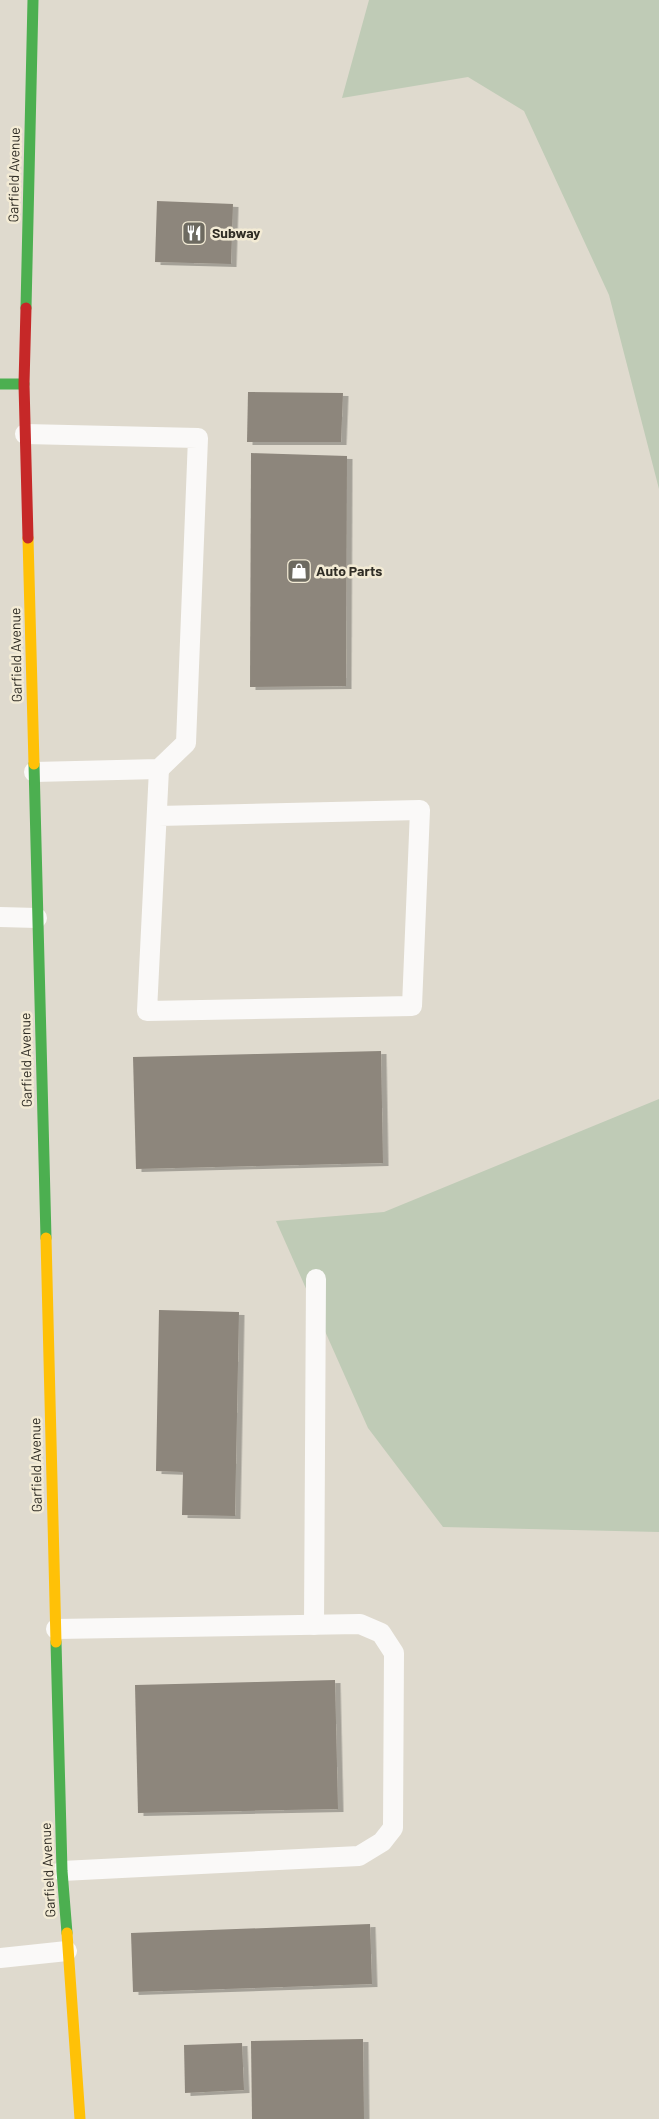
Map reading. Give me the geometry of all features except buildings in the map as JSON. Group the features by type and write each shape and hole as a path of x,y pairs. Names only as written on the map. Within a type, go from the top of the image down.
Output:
{"main road":[{"name":"Garfield Avenue","path":"33,0 24,384 25,434 62,1871 80,2119"},
{"path":"0,384 24,384"}],"lane":[{"path":"25,434 198,438 186,743 159,769 34,772"},
{"path":"158,816 420,810 412,1006 147,1011 159,769"},
{"path":"0,917 37,918"},
{"path":"314,1625 316,1279"},
{"path":"56,1628 360,1624 381,1633 394,1653 393,1828 382,1842 359,1856 62,1871"},
{"path":"0,1958 68,1951"}],"green space":[{"path":"369,0 659,0 659,489 609,295 524,111 468,77 342,98"},
{"path":"659,1099 659,1532 443,1527 368,1428 276,1221 384,1212"}],"traffic: fast":[{"path":"26,308 33,0"},
{"path":"0,384 24,384"},
{"path":"34,764 46,1238"},
{"path":"56,1642 62,1871 67,1933"}],"traffic: slow":[{"path":"28,538 34,764"},
{"path":"46,1238 56,1642"},
{"path":"67,1933 80,2119"}],"traffic: jam":[{"path":"26,308 24,384 28,538"}],"place":[{"name":"Subway","path":"194,233"},
{"name":"Auto Parts","path":"299,571"}]}
